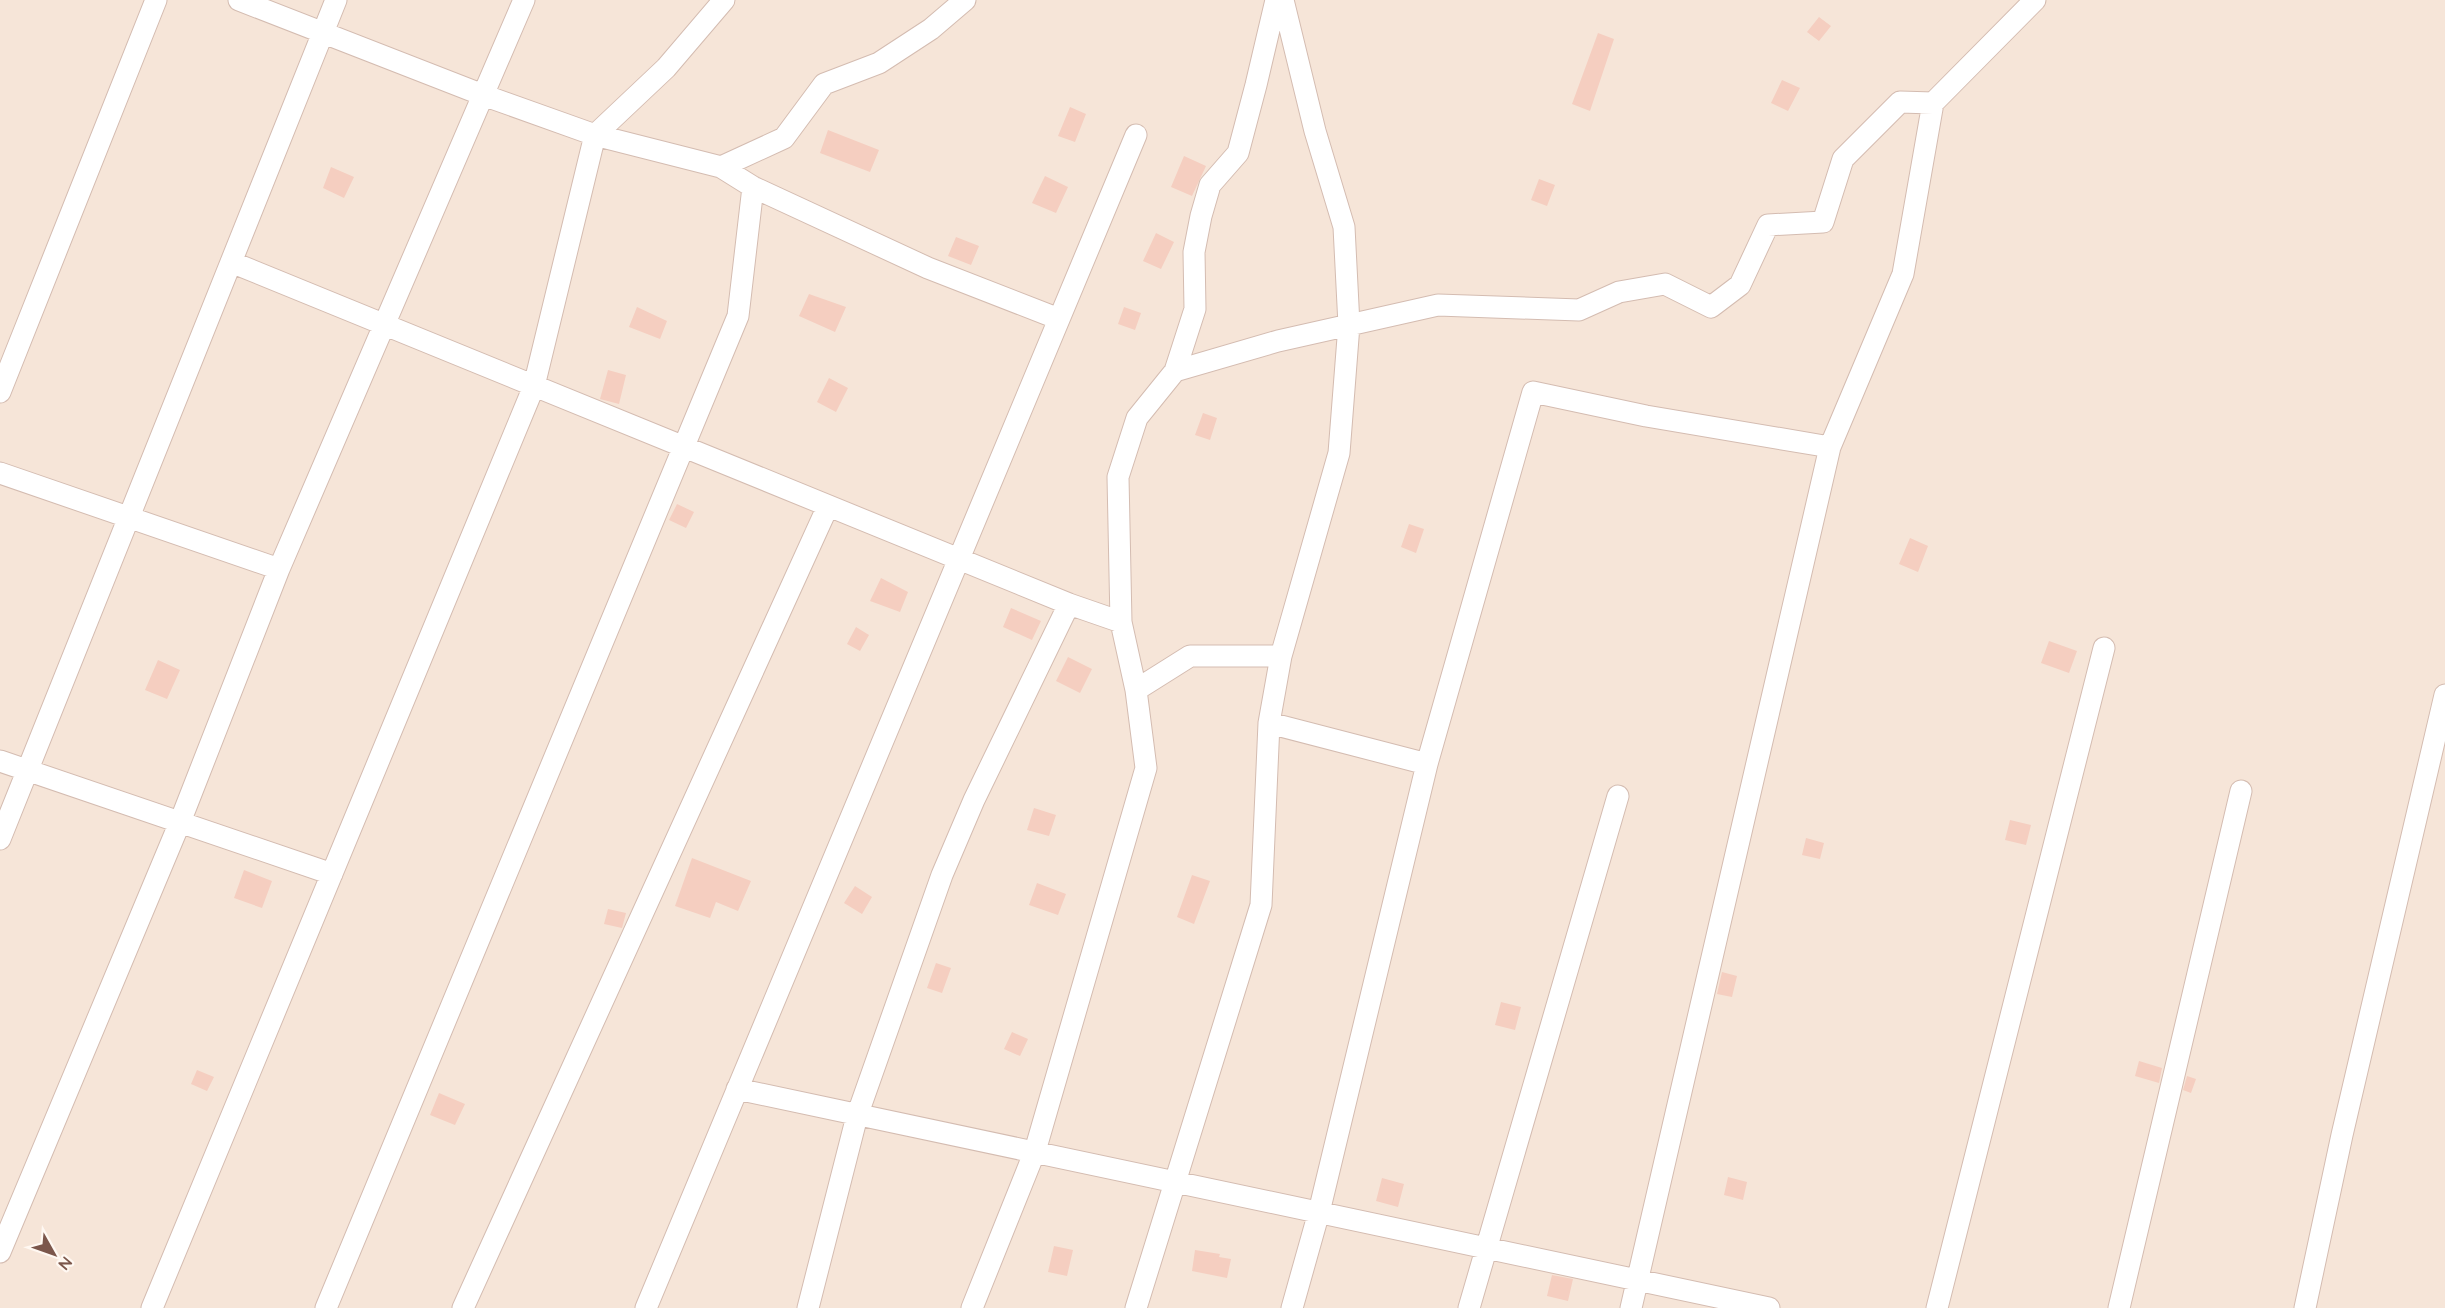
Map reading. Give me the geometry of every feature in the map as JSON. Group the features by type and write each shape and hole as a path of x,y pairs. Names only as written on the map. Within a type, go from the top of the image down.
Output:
{"street":[{"path":"0,392 156,0"},
{"path":"239,0 483,95 595,135 722,167 753,187 928,267 1059,319"},
{"path":"0,839 336,0"},
{"path":"0,1252 180,822 279,569 524,0"},
{"path":"152,1308 534,386 595,135 666,68 724,0"},
{"path":"722,167 784,138 824,84 879,63 931,29 965,0"},
{"path":"972,1308 1035,1151 1146,768 1136,690 1121,622 1118,477 1137,418 1175,371 1195,309 1194,252 1201,216 1210,185 1238,153 1276,0"},
{"path":"1136,1308 1261,905 1269,723 1281,656 1340,453 1349,325 1344,227 1315,130 1283,0"},
{"path":"1630,1308 1830,447 1903,274 1933,103 2035,0"},
{"path":"1175,371 1278,341 1438,305 1579,310 1619,292 1665,284 1711,307 1740,285 1768,225 1823,222 1843,159 1900,102 1933,103"},
{"path":"646,1308 1136,135"},
{"path":"326,1308 738,316 753,187"},
{"path":"231,262 1069,604 1121,622"},
{"path":"1292,1308 1319,1212 1427,764 1533,393 1646,416 1830,447"},
{"path":"0,473 279,569"},
{"path":"463,1308 828,506"},
{"path":"808,1308 857,1116 942,875 974,800 1069,604"},
{"path":"1936,1308 2104,648"},
{"path":"1136,690 1190,656 1281,656"},
{"path":"2305,1308 2342,1135 2445,695"},
{"path":"1269,723 1427,764"},
{"path":"0,761 332,874"},
{"path":"2119,1308 2241,791"},
{"path":"1468,1308 1618,796"},
{"path":"737,1089 1769,1308"}],"shaded area":[{"path":"0,0 2445,0 2445,1308 0,1308"}],"building":[{"path":"1819,17 1831,26 1819,41 1807,32"},
{"path":"1598,33 1614,39 1590,111 1572,104"},
{"path":"1782,80 1800,88 1788,111 1771,103"},
{"path":"1070,107 1086,114 1075,142 1058,136"},
{"path":"828,130 879,150 870,172 820,153"},
{"path":"1184,156 1206,166 1192,196 1171,187"},
{"path":"331,167 354,177 344,198 323,188"},
{"path":"1045,176 1068,187 1056,213 1032,203"},
{"path":"1539,179 1555,185 1547,206 1531,200"},
{"path":"1156,233 1174,242 1161,269 1143,261"},
{"path":"956,237 979,246 971,265 948,256"},
{"path":"809,294 846,307 835,332 799,316"},
{"path":"637,307 667,321 660,339 629,327"},
{"path":"1124,307 1141,313 1135,330 1118,324"},
{"path":"608,370 626,375 619,404 600,399"},
{"path":"829,378 848,388 836,412 817,402"},
{"path":"1203,413 1217,418 1210,440 1195,435"},
{"path":"677,504 694,512 686,528 669,520"},
{"path":"1409,524 1424,529 1416,553 1401,547"},
{"path":"1910,538 1928,546 1918,572 1899,564"},
{"path":"881,578 908,592 900,612 870,601"},
{"path":"1011,608 1041,621 1032,640 1003,627"},
{"path":"856,627 869,635 860,651 847,644"},
{"path":"2049,641 2077,651 2069,673 2041,663"},
{"path":"1068,657 1092,669 1080,693 1056,681"},
{"path":"158,660 180,670 167,699 145,690"},
{"path":"1034,808 1056,815 1049,836 1027,830"},
{"path":"2010,820 2031,825 2026,845 2005,840"},
{"path":"1806,838 1824,843 1820,859 1802,855"},
{"path":"692,858 751,881 738,911 716,902 710,918 675,906"},
{"path":"244,870 272,881 262,908 234,898"},
{"path":"1192,875 1210,881 1194,924 1177,917"},
{"path":"1037,883 1066,894 1058,915 1029,905"},
{"path":"855,886 872,897 862,914 844,903"},
{"path":"608,909 626,913 622,928 604,924"},
{"path":"936,963 951,968 942,993 927,988"},
{"path":"1722,972 1737,976 1732,997 1717,994"},
{"path":"1501,1002 1521,1007 1515,1030 1495,1025"},
{"path":"1012,1032 1028,1039 1020,1056 1004,1049"},
{"path":"2139,1061 2162,1068 2159,1083 2135,1076"},
{"path":"197,1070 214,1077 207,1091 191,1084"},
{"path":"2187,1076 2196,1079 2191,1093 2183,1090"},
{"path":"439,1093 465,1104 455,1125 430,1115"},
{"path":"1728,1177 1747,1182 1743,1200 1724,1195"},
{"path":"1382,1178 1404,1184 1398,1207 1376,1201"},
{"path":"1054,1246 1073,1250 1067,1276 1048,1272"},
{"path":"1195,1250 1220,1254 1219,1257 1231,1259 1227,1278 1192,1271"},
{"path":"1552,1275 1573,1279 1568,1301 1547,1296"}]}
